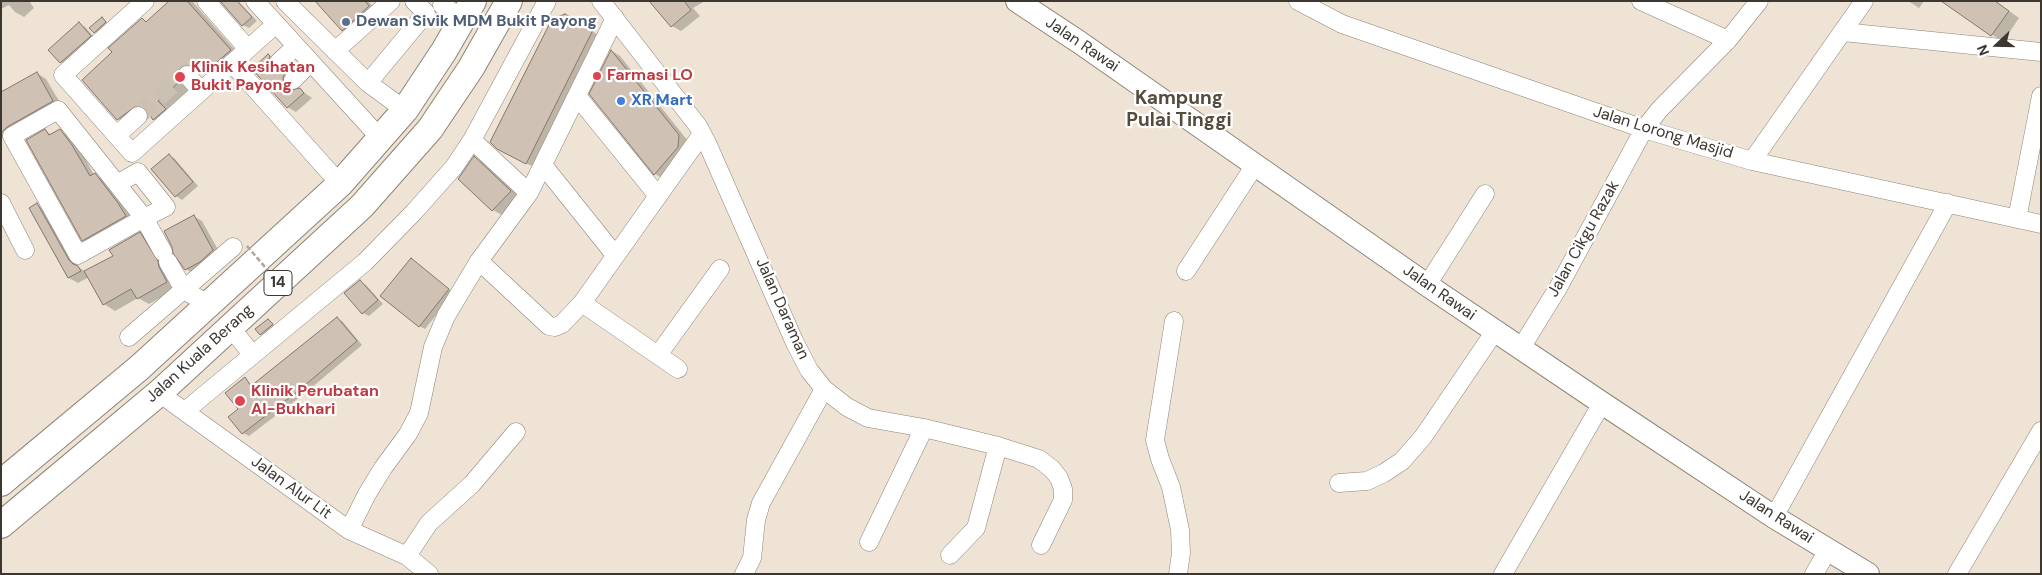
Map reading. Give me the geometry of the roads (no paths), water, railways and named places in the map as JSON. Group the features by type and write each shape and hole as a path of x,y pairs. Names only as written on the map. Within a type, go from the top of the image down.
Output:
{"highway":[{"name":"Jalan Kuala Berang","path":"1,525 159,393 362,206 430,129 471,68 509,1"},
{"name":"Jalan Kuala Berang","path":"1,483 139,368 340,184 405,110 468,10"}],"main road":[{"name":"Jalan Rawai","path":"1017,1 1495,331 1774,517 1868,574"}],"street":[{"path":"145,1 63,75 132,153 276,24"},
{"path":"206,1 248,49"},
{"path":"255,1 381,139"},
{"path":"285,1 368,83 405,110"},
{"path":"335,51 391,1"},
{"path":"368,83 426,13 414,1"},
{"path":"444,1 442,5 468,10"},
{"path":"185,411 365,262 414,212 454,167 472,140 547,1"},
{"name":"Jalan Daraman","path":"601,1 702,134 747,231 795,344 809,370 824,389 847,407 868,418 924,428 998,446 1040,459 1052,469 1058,478 1063,500 1042,545"},
{"name":"Jalan Lorong Masjid","path":"1298,1 1342,24 1644,129 1752,161 2041,224"},
{"path":"1641,1 1728,40"},
{"name":"Jalan Cikgu Razak","path":"1522,348 1558,288 1644,129 1660,109 1728,40 1759,1"},
{"path":"1752,161 1864,1"},
{"path":"349,530 371,488 408,434 418,412 436,338 446,316 479,261 528,192 615,18"},
{"path":"1843,32 2041,52"},
{"path":"278,63 296,46"},
{"path":"292,80 311,62"},
{"path":"232,63 340,184"},
{"path":"187,75 201,91"},
{"path":"577,96 658,196"},
{"path":"2017,219 2041,96"},
{"path":"116,184 138,172 166,207 144,218 78,255 12,136 58,110 116,184 144,218 184,290 208,304"},
{"path":"117,135 138,116"},
{"path":"479,261 548,326 556,327 562,324 582,303 702,134"},
{"path":"472,140 528,192"},
{"path":"543,165 615,255"},
{"path":"1186,271 1255,165"},
{"path":"1428,285 1485,194"},
{"path":"1,203 25,250"},
{"path":"1774,517 1948,203"},
{"path":"129,338 184,290 240,247"},
{"path":"658,355 720,269"},
{"path":"582,303 678,369"},
{"path":"1174,321 1155,440 1160,459 1172,487 1180,530 1181,554 1178,574"},
{"path":"230,327 252,354"},
{"path":"1339,483 1368,481 1402,461 1423,437 1495,331"},
{"path":"744,574 752,558 756,520 761,503 824,389"},
{"name":"Jalan Alur Lit","path":"159,393 349,530 407,556 429,574"},
{"path":"1503,574 1602,403"},
{"path":"869,542 924,428"},
{"path":"1957,574 2041,430"},
{"path":"407,556 429,523 472,484 516,432"},
{"path":"950,555 976,528 998,446"},
{"path":"1814,574 1828,550"}],"tunnel":[{"path":"138,116 185,73 187,75"}],"place":[{"name":"Dewan Sivik MDM Bukit Payong","path":"346,22"},
{"name":"Farmasi LO","path":"597,76"},
{"name":"Klinik Kesihatan Bukit Payong","path":"180,77"},
{"name":"XR Mart","path":"621,101"},
{"name":"Klinik Perubatan Al-Bukhari","path":"240,401"}],"district":[{"name":"Kampung Pulai Tinggi","path":"1179,110"}]}
